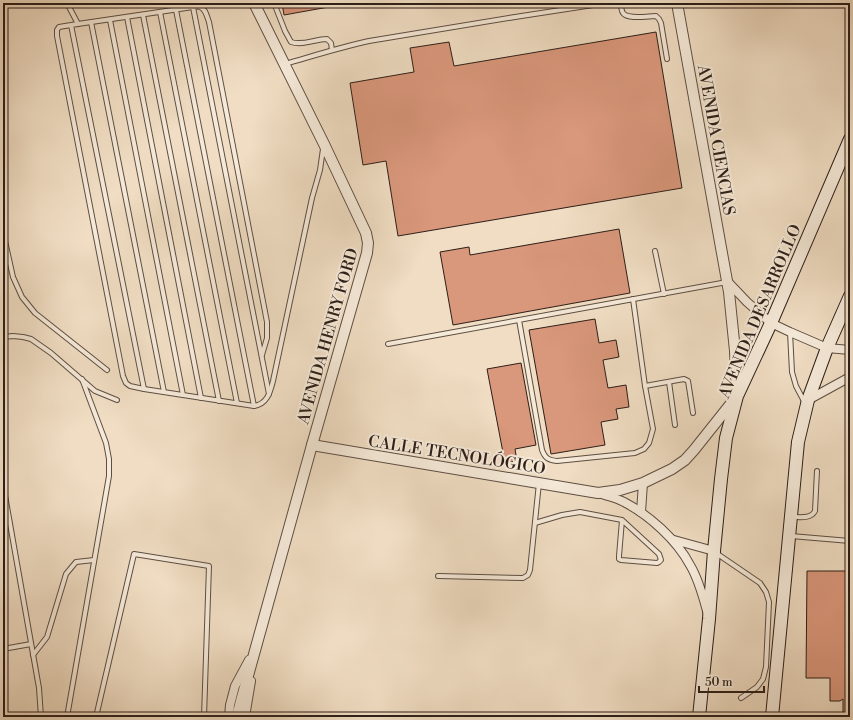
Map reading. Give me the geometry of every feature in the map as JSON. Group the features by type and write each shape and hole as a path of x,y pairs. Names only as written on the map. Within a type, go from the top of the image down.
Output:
{"main road":[{"name":"AVENIDA DESARROLLO","path":"699,717 726,438 738,396 846,162 850,139"},
{"path":"772,717 798,442 807,403 827,348 850,296"}],"street":[{"name":"AVENIDA HENRY FORD","path":"237,717 367,253 368,243 366,233 324,144 254,3"},
{"name":"AVENIDA CIENCIAS","path":"676,3 728,282 738,396"},
{"path":"728,282 747,302 771,323 827,348 850,350"},
{"path":"807,403 850,377"},
{"name":"CALLE TECNOLÓGICO","path":"598,492 620,490 643,483 672,469 685,460 738,396"},
{"name":"CALLE TECNOLÓGICO","path":"312,445 598,492 623,502 641,512 674,540 690,564 703,596 709,619"},
{"path":"641,512 643,483"},
{"name":"CALLE TECNOLÓGICO","path":"674,540 714,551"},
{"name":"AVENIDA HENRY FORD","path":"229,717 230,704 235,686 256,647"},
{"name":"AVENIDA HENRY FORD","path":"245,717 256,647"}],"lane":[{"path":"66,3 78,24"},
{"path":"274,3 291,42 300,44 320,39 327,39 331,43 332,50"},
{"path":"284,64 369,41 515,16 606,3"},
{"path":"621,3 622,12 626,16 656,16 659,19 661,23 666,59"},
{"path":"262,356 267,338 267,322 207,14 199,5 176,10 59,27 57,30 123,376 126,383 130,386 237,404 254,406 265,402 273,381 312,198 320,170 324,144"},
{"path":"193,7 269,394"},
{"path":"176,10 254,406"},
{"path":"160,12 237,404"},
{"path":"143,15 219,401"},
{"path":"127,17 201,398"},
{"path":"110,20 183,395"},
{"path":"91,22 164,392"},
{"path":"71,25 144,389"},
{"path":"3,232 13,276 22,297 35,313 107,370"},
{"path":"655,251 664,294"},
{"path":"388,344 728,282"},
{"path":"519,320 542,450 545,457 556,461 635,453 644,449 649,443 653,429 645,386 633,299"},
{"path":"790,332 792,372 796,386 807,403"},
{"path":"3,337 23,336 31,339 51,353 95,391 117,400"},
{"path":"67,717 109,476 109,459 106,443 82,379"},
{"path":"645,386 684,380 688,381 690,385 693,413"},
{"path":"669,382 675,425"},
{"path":"791,517 810,516 815,511 816,471"},
{"path":"438,576 523,578 528,575 530,570 539,483"},
{"path":"3,484 39,688 41,717"},
{"path":"535,523 562,515 580,512 622,520 659,554 661,560 659,562 620,559 618,556 622,520"},
{"path":"789,536 850,541"},
{"path":"714,551 760,583 766,592 769,602 766,667 763,679 757,687 741,698"},
{"path":"96,717 134,554 209,566 204,717"},
{"path":"33,655 48,637 66,574 76,562 94,560"},
{"path":"3,649 31,644"}],"building":[{"path":"282,3 351,3 284,15"},
{"path":"656,32 682,188 398,236 386,161 363,165 350,83 414,72 410,48 449,42 454,66"},
{"path":"619,229 630,293 453,325 440,252 469,247 470,255"},
{"path":"595,319 599,343 616,340 619,357 603,360 608,388 626,385 629,407 616,409 618,419 601,422 605,445 551,454 529,330"},
{"path":"521,363 536,445 515,449 517,461 505,463 487,369"},
{"path":"849,570 850,717 843,717 843,699 840,701 830,701 830,678 806,678 807,571"}]}
